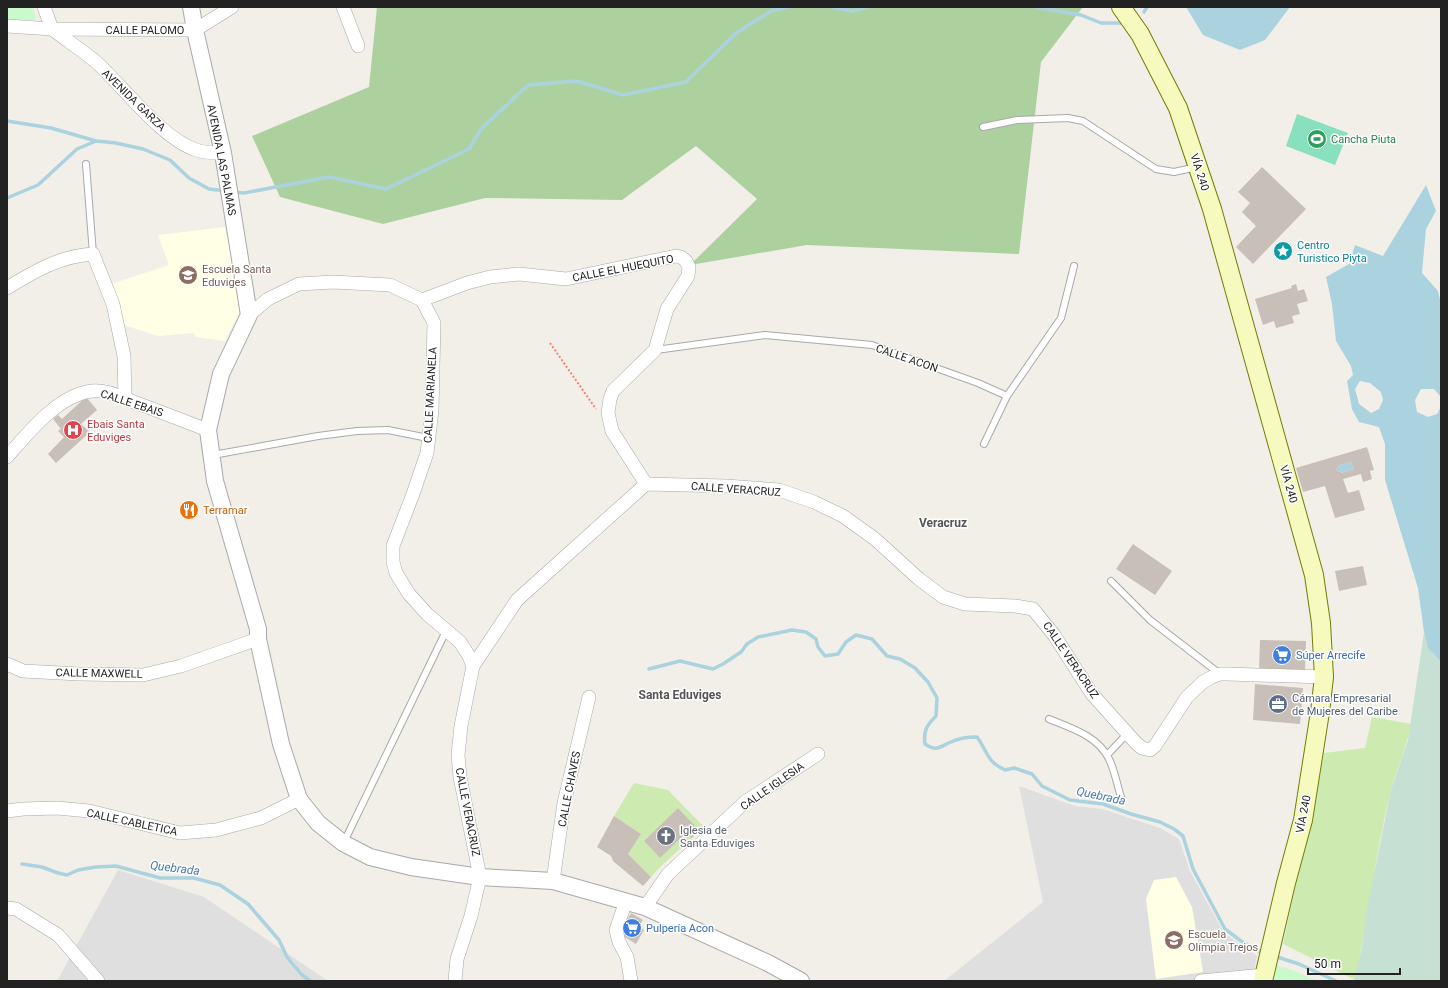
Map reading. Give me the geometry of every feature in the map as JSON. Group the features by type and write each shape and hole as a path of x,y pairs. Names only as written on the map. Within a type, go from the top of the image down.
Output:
{"main road":[{"name":"VÍA 240","path":"1121,7 1140,34 1178,108 1198,166 1218,232 1314,575 1321,623 1324,677 1320,712 1303,820 1286,883 1264,978"}],"street":[{"path":"44,7 52,30"},
{"name":"AVENIDA LAS PALMAS","path":"191,7 223,153 249,315"},
{"name":"CALLE PALOMO","path":"7,26 52,30 195,30 232,7"},
{"path":"344,7 358,46"},
{"name":"AVENIDA GARZA","path":"52,30 95,62 156,123 178,141 196,150 223,153"},
{"path":"7,288 38,269 76,255 93,254 113,304 124,356 125,399"},
{"name":"CALLE EL HUEQUITO","path":"422,300 467,283 490,277 519,274 566,279 676,256 686,260 689,267 688,276 667,309 655,350 613,391 610,399 608,413 612,431 646,484"},
{"path":"422,300 390,285 333,282 299,284 268,299 249,315 221,374 208,430 215,481 258,629 258,639 281,744 299,799 318,823 343,843 370,857 411,867 480,877 553,881 626,901 645,907 768,963 801,981"},
{"name":"CALLE MARIANELA","path":"422,300 434,323 432,410 425,460 414,494 393,546 394,562 396,573 409,594 427,614 460,642 469,656 473,666"},
{"name":"CALLE EBAIS","path":"7,458 40,420 60,404 77,396 94,391 106,392 208,430"},
{"name":"CALLE VERACRUZ","path":"480,877 460,778 458,756 461,726 473,666 516,600 646,484 726,486 778,490 814,502 843,516 876,539 919,579 943,597 965,604 1014,606 1033,609 1054,635 1092,694 1136,744 1142,748 1150,750 1155,746 1187,697 1203,682 1220,674 1324,677"},
{"name":"CALLE MAXWELL","path":"7,664 23,671 143,675 181,666 258,639"},
{"name":"CALLE CHAVES","path":"553,881 564,803 589,697"},
{"name":"CALLE IGLESIA","path":"645,907 668,874 745,802 818,754"},
{"name":"CALLE CABLETICA","path":"7,811 57,808 89,811 180,833 216,830 262,818 299,799"},
{"path":"455,981 458,959 471,916 480,877"},
{"path":"626,901 616,930 619,942 627,957 631,981"},
{"path":"7,908 16,909 58,935 98,981"},
{"path":"1201,981 1264,978"}],"lane":[{"path":"983,127 1017,120 1068,118 1083,121 1156,170 1174,172 1198,166"},
{"path":"86,164 93,254"},
{"path":"984,444 1007,396 1062,318 1074,266"},
{"name":"CALLE ACON","path":"655,350 765,335 872,345 978,383 1007,396"},
{"path":"211,455 318,436 357,431 388,430 428,438"},
{"path":"1110,581 1150,620 1220,674"},
{"path":"343,843 446,631"},
{"path":"1049,720 1082,733 1100,745 1107,755 1114,772 1121,797"},
{"path":"1107,755 1127,734"}],"path":[{"path":"550,343 598,412"}],"shaded area":[{"name":"Escuela Santa Eduviges","path":"225,227 242,307 225,341 195,337 194,333 158,336 124,325 111,284 169,265 158,235"},
{"path":"1424,632 1428,648 1441,662 1441,981 1354,981 1362,947 1367,909 1391,790 1408,740"},
{"path":"1019,786 1075,806 1102,809 1160,828 1179,839 1190,871 1224,933 1257,956 1252,981 944,981 1043,902"},
{"path":"118,870 204,897 328,981 57,981"},
{"name":"Escuela Olímpia Trejos","path":"1176,877 1192,907 1203,972 1156,979 1146,899 1154,880"}],"green space":[{"path":"7,7 33,7 36,20 7,20"},
{"path":"377,7 1083,7 1041,62 1019,254 807,245 690,265 757,199 696,146 622,200 485,198 383,224 280,197 252,136 369,87"},
{"name":"Cancha Piuta","path":"1297,114 1348,133 1335,165 1286,146"},
{"path":"1372,717 1411,724 1385,814 1355,980 1283,944 1324,753 1365,748"},
{"path":"634,783 668,790 704,827 699,830 678,808 644,841 660,858 686,833 692,838 651,877 628,854 641,834 614,816"},
{"path":"1276,965 1292,970 1317,981 1274,981"}],"water":[{"path":"1186,7 1290,7 1265,40 1240,50 1203,35"},
{"path":"1426,185 1436,211 1426,229 1422,273 1438,291 1441,304 1441,397 1434,389 1421,389 1415,400 1417,412 1428,417 1437,414 1441,406 1441,662 1428,648 1424,632 1418,588 1385,480 1385,444 1379,427 1359,422 1352,409 1347,381 1353,375 1351,366 1336,341 1332,304 1326,277 1349,264 1355,245 1383,256","holes":["1360,381 1370,383 1381,392 1383,400 1379,409 1371,413 1359,404 1355,389"]},
{"path":"1351,462 1354,469 1342,473 1336,470 1339,465"}],"building":[{"path":"1262,167 1306,209 1253,264 1236,247 1256,226 1242,212 1250,203 1238,192"},
{"path":"1296,284 1298,291 1304,289 1308,301 1297,304 1300,314 1292,316 1294,323 1276,328 1274,321 1263,325 1255,299 1292,288 1291,286"},
{"name":"Ebais Santa Eduviges","path":"86,397 97,410 81,424 90,432 56,463 48,454 64,437 58,431 61,429 53,419 58,415 62,419"},
{"path":"1367,447 1374,470 1370,471 1372,479 1363,482 1361,474 1343,479 1348,493 1359,490 1365,510 1335,518 1325,486 1303,492 1296,468","holes":["1351,462 1354,469 1342,473 1336,470 1339,465"]},
{"path":"1133,544 1172,571 1155,595 1116,569"},
{"path":"1363,566 1367,585 1339,591 1335,571"},
{"name":"Súper Arrecife","path":"1260,640 1306,641 1305,670 1259,669"},
{"name":"Cámara Empresarial de Mujeres del Caribe","path":"1255,684 1303,688 1300,724 1253,720"},
{"name":"Iglesia de Santa Eduviges","path":"678,808 699,830 692,838 686,833 660,858 644,841"},
{"path":"614,816 641,834 628,854 651,877 643,886 613,861 611,856 597,847"},
{"name":"Pulpería Acon","path":"631,913 643,920 639,926 644,930 636,944 623,936 627,931 622,929"}],"waterway":[{"path":"233,192 244,193 329,177 386,189 469,149 482,128 528,85 577,81 623,95 686,82 736,33 773,10 790,7"},
{"path":"832,7 852,11 869,7"},
{"path":"1035,7 1081,15 1101,23 1122,23"},
{"path":"1144,12 1147,7"},
{"path":"7,121 51,128 96,141 116,143 143,149 170,160 189,178 209,189 225,191"},
{"name":"Quebrada","path":"7,198 38,185 77,149 96,141"},
{"name":"Quebrada","path":"649,669 680,661 713,669 741,652 747,644 758,637 792,630 806,632 816,639 818,647 825,656 838,654 846,642 856,635 872,639 887,656 900,659 915,668 928,682 937,698 936,716 926,728 925,744 932,748 938,748 957,740 977,737 991,760 1005,770 1014,768 1032,774 1042,786 1070,800 1103,804 1160,822 1174,829 1183,836 1193,869 1225,929 1241,941 1264,954"},
{"name":"Quebrada","path":"22,864 42,867 67,875 78,870 116,866 160,878 194,878 220,885 248,904 279,940 287,957 301,974 310,981"},
{"name":"Quebrada","path":"1274,956 1299,964 1336,981"}],"place":[{"name":"Cancha Piuta","path":"1317,139"},
{"name":"Centro Turistico Piyta","path":"1283,251"},
{"name":"Escuela Santa Eduviges","path":"188,275"},
{"name":"Ebais Santa Eduviges","path":"73,430"},
{"name":"Terramar","path":"189,510"},
{"name":"Súper Arrecife","path":"1282,655"},
{"name":"Cámara Empresarial de Mujeres del Caribe","path":"1278,704"},
{"name":"Iglesia de Santa Eduviges","path":"666,836"},
{"name":"Pulpería Acon","path":"632,928"},
{"name":"Escuela Olímpia Trejos","path":"1174,940"}],"district":[{"name":"Veracruz","path":"943,523"},
{"name":"Santa Eduviges","path":"680,695"}]}
